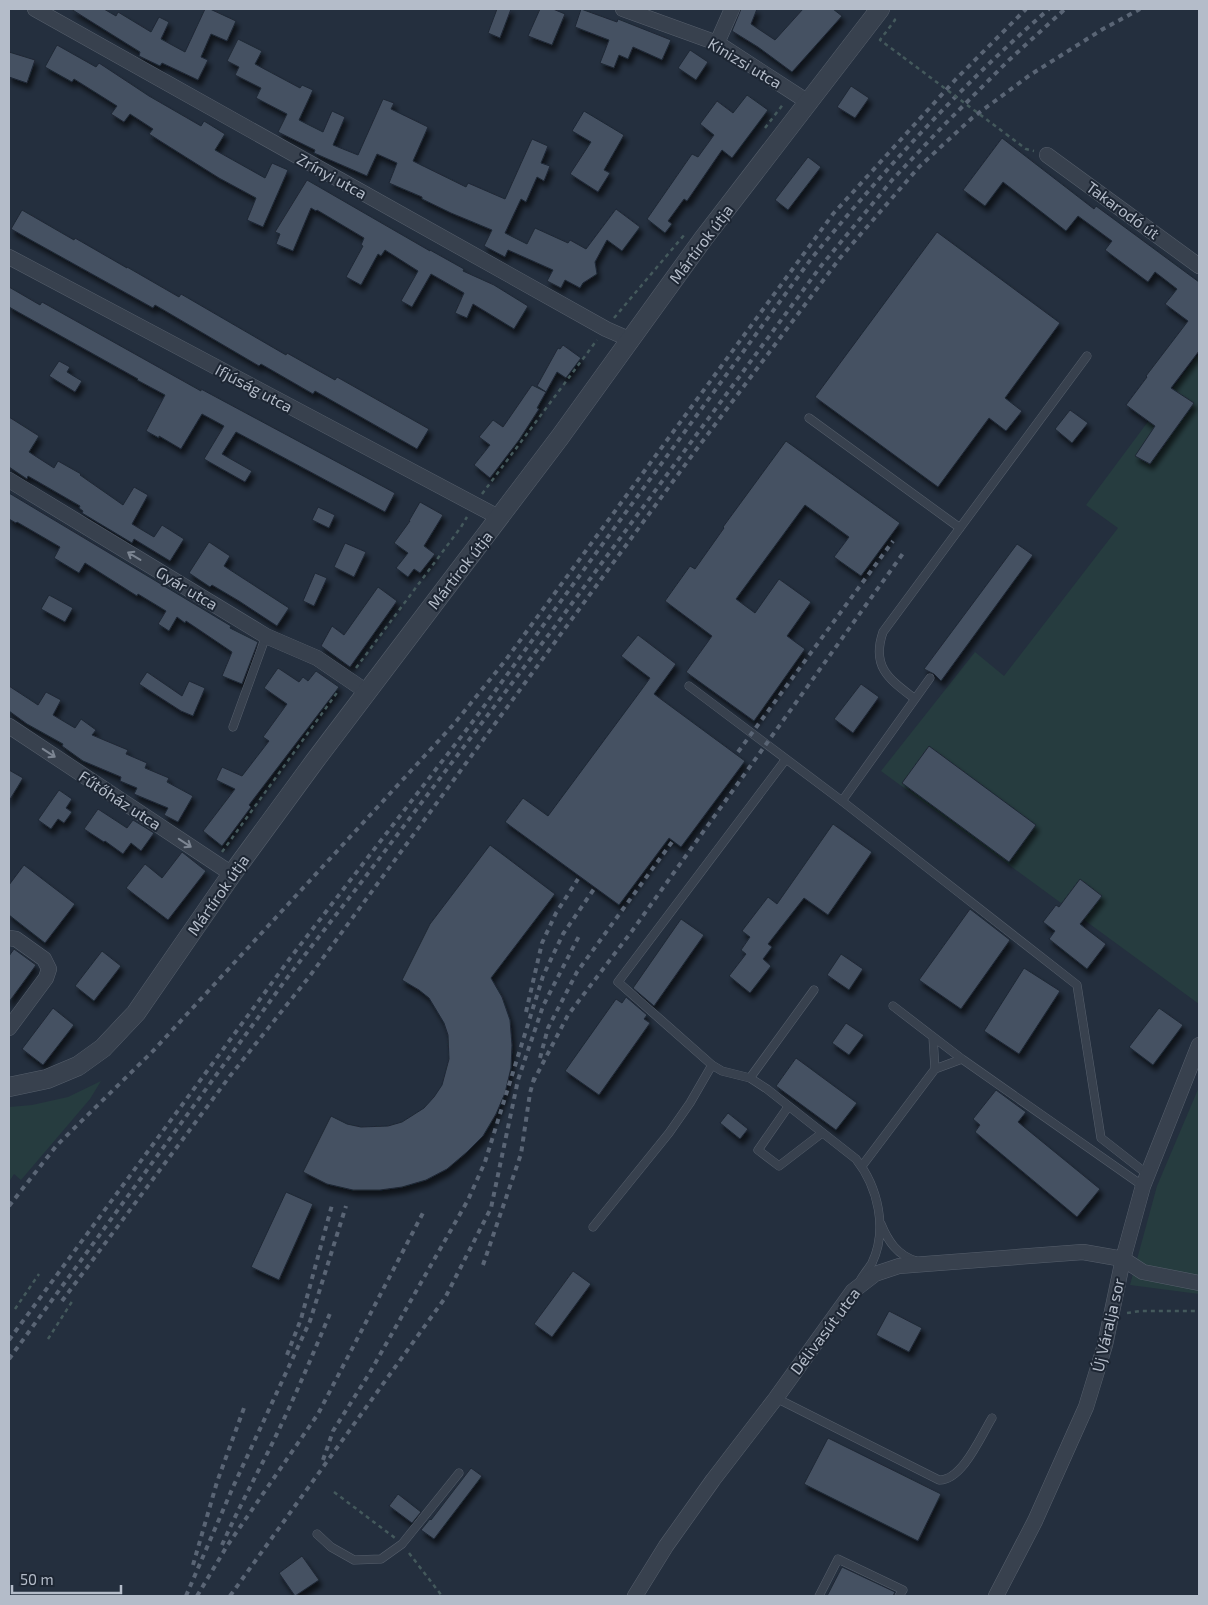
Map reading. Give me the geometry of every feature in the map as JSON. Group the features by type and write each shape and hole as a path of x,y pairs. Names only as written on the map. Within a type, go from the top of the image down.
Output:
{"street":[{"name":"Zrínyi utca","path":"35,9 606,329 631,340"},
{"name":"Kinizsi utca","path":"623,9 717,43 800,97"},
{"path":"717,43 732,9"},
{"name":"Mártírok útja","path":"9,1087 46,1079 78,1066 104,1048 136,1013 226,870 367,692 500,518 704,239 800,97 880,9"},
{"name":"Takarodó út","path":"1047,155 1199,266"},
{"name":"Ifjúság utca","path":"9,258 500,518"},
{"name":"Gyár utca","path":"9,480 266,636 317,658 367,692"},
{"name":"Fűtőház utca","path":"9,726 226,870"},
{"path":"9,938 16,939 44,958 49,968 46,978 9,1028"},
{"name":"Új Váralja sor","path":"996,1596 1035,1521 1086,1407 1105,1345 1123,1259 1145,1180 1199,1045"},
{"name":"Délivasút utca","path":"635,1596 666,1546 697,1502 776,1398 853,1291 870,1278 886,1269 899,1266 1084,1252 1123,1259"},
{"path":"1123,1259 1142,1272 1199,1283"}],"lane":[{"path":"914,699 891,681 884,672 879,660 878,646 883,632 1087,356"},
{"path":"809,418 960,528"},
{"path":"233,726 266,636"},
{"path":"842,800 930,678"},
{"path":"689,686 842,800 1077,985 1101,1138 1145,1180"},
{"path":"786,758 618,982 712,1065 722,1071 750,1078 856,1160 862,1166 871,1184 876,1198 880,1222 886,1237 900,1254 913,1261 926,1264"},
{"path":"750,1078 814,990"},
{"path":"893,1006 962,1060 1145,1180"},
{"path":"933,1037 935,1069"},
{"path":"862,1166 935,1069 962,1060"},
{"path":"593,1227 669,1133 690,1103 712,1065"},
{"path":"788,1106 758,1150 779,1166 822,1133"},
{"path":"853,1291 872,1263 880,1222"},
{"path":"776,1398 939,1480 945,1480 962,1468 992,1418"},
{"path":"317,1534 332,1547 354,1560 381,1559 402,1544 458,1473"},
{"path":"819,1596 838,1559 902,1590 899,1596"}],"path":[{"path":"884,43 1026,149"},
{"path":"764,130 800,97"},
{"path":"226,870 221,853 384,628 461,527 475,504 606,329 688,230"},
{"path":"15,1309 39,1274"},
{"path":"48,1338 73,1300"},
{"path":"1111,1315 1140,1311 1199,1311"},
{"path":"334,1492 402,1544 442,1596"}],"green space":[{"path":"1199,353 1199,1004 881,771 975,652 1004,676 1118,528 1086,505"},
{"path":"101,1081 90,1099 21,1180 14,1174 9,1182 9,1107 32,1105 68,1097"},
{"path":"1199,1087 1199,1294 1130,1285 1157,1186"}],"building":[{"path":"71,9 104,9 116,16 118,12 151,32 159,17 169,22 161,39 185,52 205,9 210,9 236,21 227,41 211,34 201,57 208,60 198,80 162,63 160,66 139,56 140,52"},
{"path":"497,9 511,9 500,38 488,33"},
{"path":"540,9 553,9 565,14 552,45 528,36"},
{"path":"581,9 617,22 618,19 671,40 662,60 633,47 628,59 619,55 614,68 600,63 609,40 575,27"},
{"path":"741,9 757,9 751,24 775,40 803,9 833,9 842,16 792,72 732,31"},
{"path":"238,39 262,51 255,64 300,88 302,85 313,90 299,120 323,132 332,111 345,117 333,145 358,155 383,99 394,103 391,109 428,127 413,161 466,187 468,183 505,199 532,139 548,146 541,163 550,166 544,181 537,177 526,202 521,199 505,233 527,244 535,228 568,243 570,240 586,249 616,209 640,227 622,251 607,240 595,262 597,274 583,283 580,288 565,280 561,288 547,281 553,270 508,250 505,257 484,246 492,230 451,213 422,199 422,197 389,183 397,163 377,154 367,176 314,153 315,150 278,132 287,114 256,98 261,88 235,75 239,67 227,61"},
{"path":"57,45 96,67 99,63 149,96 201,126 204,121 225,134 215,150 265,178 272,163 288,170 263,227 247,220 256,198 219,178 149,134 153,129 130,114 124,122 111,114 117,106 74,79 72,82 45,67"},
{"path":"690,50 708,62 696,80 678,68"},
{"path":"9,52 35,60 27,83 9,77"},
{"path":"851,86 869,98 855,118 837,107"},
{"path":"747,95 768,110 732,158 722,150 687,201 684,199 668,221 672,224 665,233 647,219 692,154 698,157 714,135 700,124 717,101 733,113"},
{"path":"584,111 624,135 604,170 610,173 598,192 570,174 591,142 572,131"},
{"path":"1002,138 1094,209 1096,206 1199,282 1199,351 1171,388 1194,403 1150,464 1135,456 1155,426 1126,405 1188,321 1165,304 1177,289 1155,272 1148,282 1105,250 1112,241 1078,216 1066,231 1003,182 985,206 963,190"},
{"path":"808,157 821,167 788,210 775,200"},
{"path":"307,180 464,269 463,271 494,285 528,306 514,329 473,304 467,318 455,313 464,293 431,274 412,307 401,301 418,271 385,250 381,256 378,254 361,285 346,277 363,246 361,245 364,238 317,210 311,208 293,251 276,244 280,234 275,232"},
{"path":"22,210 179,297 181,294 286,355 287,353 335,380 337,377 429,429 417,449 315,391 313,394 261,364 259,366 155,305 153,308 11,229"},
{"path":"937,232 1060,323 1005,398 1022,411 1006,431 989,418 938,487 815,397"},
{"path":"9,287 40,305 42,302 201,391 201,389 395,493 385,512 236,432 222,454 252,471 245,482 204,459 224,426 202,414 181,449 146,431 165,395 9,307"},
{"path":"563,345 581,358 566,378 557,372 546,392 537,386 558,348 560,349"},
{"path":"59,361 70,367 67,372 82,381 75,392 49,376"},
{"path":"532,385 546,392 537,408 539,409 519,440 490,478 474,465 490,445 479,437 493,420 503,427"},
{"path":"1070,410 1088,423 1072,443 1055,429"},
{"path":"9,417 39,436 29,452 54,468 58,461 81,474 123,505 134,487 148,495 132,524 154,537 162,525 184,539 170,561 134,539 132,543 82,513 83,511 79,508 80,506 28,476 27,479 9,467"},
{"path":"786,441 900,523 861,576 834,557 849,537 805,505 736,599 755,613 779,579 811,602 787,636 805,649 754,721 686,672 712,636 665,601 690,566 695,569 723,527"},
{"path":"9,493 231,626 230,628 258,642 242,684 222,676 232,652 186,621 185,623 177,617 169,631 158,624 166,611 138,594 137,596 85,563 79,573 54,558 60,547 9,519"},
{"path":"420,502 443,515 424,546 435,554 420,573 414,569 408,577 396,568 408,553 394,543 410,521"},
{"path":"318,507 335,515 329,528 312,520"},
{"path":"209,542 230,556 224,566 289,608 277,626 239,601 212,585 210,587 189,573"},
{"path":"345,543 366,552 354,577 334,567"},
{"path":"1017,544 1033,555 941,681 934,674 924,669"},
{"path":"315,573 327,578 314,606 303,601"},
{"path":"378,587 397,601 350,667 321,646 332,626 344,635"},
{"path":"49,595 73,608 65,622 41,609"},
{"path":"638,635 676,664 654,694 745,761 681,847 669,838 619,905 505,822 523,798 548,816 650,678 621,656"},
{"path":"278,668 299,682 303,677 308,681 316,671 339,687 249,805 251,807 222,846 203,831 235,789 216,780 222,767 242,776 269,741 263,737 287,704 264,688"},
{"path":"147,672 182,696 189,681 205,688 193,716 181,711 139,684"},
{"path":"861,684 879,697 853,733 834,719"},
{"path":"9,686 38,705 46,692 61,700 53,715 75,728 81,719 96,730 92,735 128,750 126,754 147,763 145,768 169,778 167,782 193,796 178,822 164,815 168,808 134,794 137,788 120,781 121,777 83,761 62,746 63,744 27,724 9,711"},
{"path":"929,746 1036,825 1009,862 902,783"},
{"path":"9,770 23,778 9,801"},
{"path":"59,790 72,799 66,808 72,812 64,823 58,819 51,829 38,820"},
{"path":"98,809 127,828 133,820 154,833 141,851 131,843 123,854 84,829"},
{"path":"833,824 872,852 828,915 804,898 768,944 772,947 763,959 771,966 750,993 729,976 746,954 741,950 750,937 742,931 768,897 777,904"},
{"path":"490,845 555,894 491,978 502,997 510,1020 512,1045 511,1068 505,1093 496,1114 483,1136 467,1152 447,1169 426,1180 402,1187 380,1190 353,1190 327,1184 303,1172 331,1116 347,1124 361,1127 388,1126 402,1122 424,1108 442,1085 449,1059 448,1035 444,1023 429,998 402,980 430,924"},
{"path":"182,852 206,871 168,920 126,888 145,864 162,878"},
{"path":"24,865 75,904 45,943 9,915 9,885"},
{"path":"1080,879 1102,896 1080,924 1106,944 1087,969 1049,939 1055,931 1043,922 1056,905 1059,907"},
{"path":"970,909 1010,940 961,1009 919,980"},
{"path":"681,919 704,935 654,1006 633,988"},
{"path":"14,949 36,965 9,1002 9,956"},
{"path":"102,951 121,966 94,1001 75,986"},
{"path":"841,954 863,969 849,990 827,975"},
{"path":"1024,968 1060,991 1019,1054 984,1031"},
{"path":"626,997 647,1015 644,1019 650,1023 599,1095 565,1071 616,999 622,1003"},
{"path":"53,1008 74,1025 43,1065 22,1049"},
{"path":"1159,1008 1183,1025 1153,1065 1129,1047"},
{"path":"846,1023 864,1035 849,1055 832,1043"},
{"path":"796,1058 857,1103 836,1130 776,1086"},
{"path":"996,1090 1026,1112 1018,1122 1100,1189 1077,1217 975,1132 980,1125 973,1119"},
{"path":"728,1113 748,1129 740,1139 720,1123"},
{"path":"286,1192 313,1204 279,1280 251,1267"},
{"path":"573,1271 591,1284 552,1337 534,1324"},
{"path":"889,1311 922,1328 909,1352 876,1335"},
{"path":"828,1438 941,1494 918,1541 804,1484"},
{"path":"471,1468 482,1476 434,1539 421,1530 431,1520"},
{"path":"398,1494 421,1512 412,1523 389,1506"},
{"path":"302,1556 319,1580 295,1596 279,1573"},
{"path":"842,1567 895,1592 893,1596 827,1596"}],"railway":[{"path":"9,1206 57,1145 153,1051 454,724 505,661 833,214 956,79 1026,9"},
{"path":"9,1340 291,957 474,720 811,259 925,129 985,67 1049,9"},
{"path":"9,1359 287,978 556,625 821,266 893,179 944,125 1009,60 1065,9"},
{"path":"62,1301 230,1076 309,977 696,450 840,258 919,167 972,118 1030,75 1103,29 1140,9"},
{"path":"738,752 893,541"},
{"path":"533,1082 568,1015 632,931 904,552"},
{"path":"540,1058 548,1028 577,972 672,842"},
{"path":"526,1012 542,943 556,913 578,879"},
{"path":"323,1460 333,1431 369,1374 468,1200 485,1162 543,976 563,934 594,889"},
{"path":"230,1596 445,1298 491,1208 518,1080 543,1006 579,936"},
{"path":"483,1265 521,1154 530,1093 535,1075"},
{"path":"287,1355 301,1319 332,1205"},
{"path":"186,1596 233,1487 310,1321 346,1206"},
{"path":"197,1596 227,1546 318,1414 425,1209"},
{"path":"222,1545 285,1417 331,1311"},
{"path":"193,1565 217,1482 244,1408"}]}
